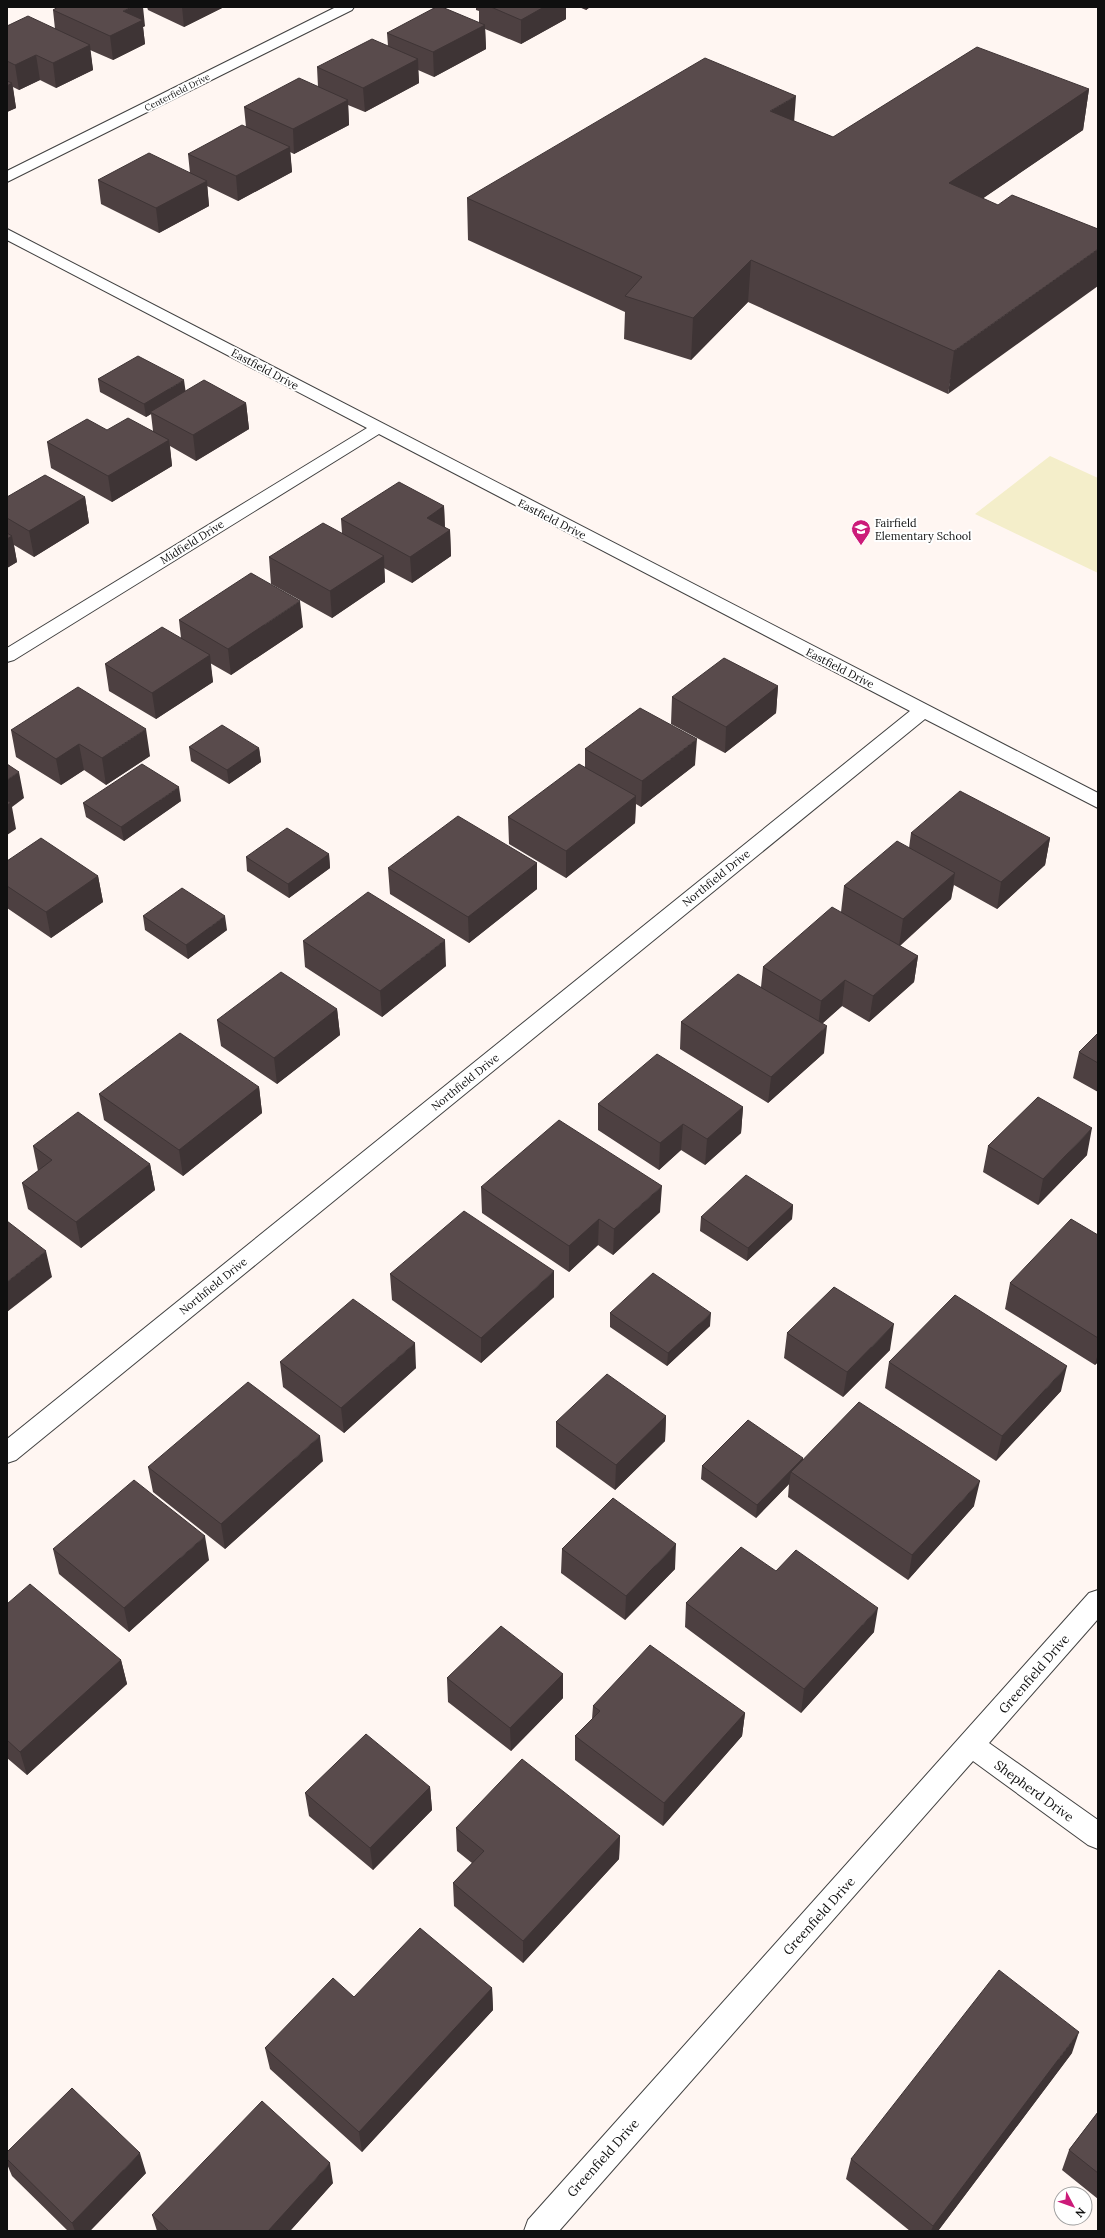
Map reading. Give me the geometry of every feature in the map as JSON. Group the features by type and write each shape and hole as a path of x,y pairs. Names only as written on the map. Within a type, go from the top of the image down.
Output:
{"street":[{"name":"Centerfield Drive","path":"7,177 347,7"},
{"name":"Eastfield Drive","path":"7,234 922,711 1098,801"},
{"name":"Midfield Drive","path":"7,656 378,428"},
{"name":"Northfield Drive","path":"7,1453 922,711"},
{"name":"Greenfield Drive","path":"538,2231 1098,1601"},
{"name":"Shepherd Drive","path":"971,1745 1098,1836"}],"shaded area":[{"path":"1050,456 1098,478 1098,573 975,514"}],"building":[{"path":"58,7 132,7 123,11 143,20 110,36 53,10"},
{"path":"436,7 442,7 485,25 433,52 387,33"},
{"path":"491,7 544,7 521,20"},
{"path":"28,16 90,45 53,63 36,55 15,65 7,61 7,26"},
{"path":"372,39 418,59 363,88 317,67"},
{"path":"977,47 1089,89 949,183 998,205 1012,195 1098,229 1098,249 954,351 751,260 693,318 625,296 642,277 467,198 705,58 796,96 770,111 833,137"},
{"path":"299,78 348,100 293,129 244,107"},
{"path":"7,81 12,83 7,86"},
{"path":"242,125 290,147 236,176 188,154"},
{"path":"149,153 207,181 156,208 98,180"},
{"path":"138,356 184,380 144,404 98,379"},
{"path":"204,380 246,403 193,435 150,412"},
{"path":"128,418 169,440 108,476 47,442 87,419 107,430"},
{"path":"45,475 85,497 29,531 7,518 7,497"},
{"path":"399,482 444,506 427,518 450,530 410,557 341,519"},
{"path":"323,523 384,556 330,591 269,557"},
{"path":"7,533 12,536 7,539"},
{"path":"251,573 300,601 228,649 179,620"},
{"path":"162,627 210,655 152,693 105,664"},
{"path":"724,658 778,686 726,727 672,697"},
{"path":"78,687 146,729 102,758 79,744 56,759 11,730"},
{"path":"640,708 697,739 642,781 585,749"},
{"path":"222,725 259,748 227,770 189,747"},
{"path":"7,764 19,772 7,780"},
{"path":"142,764 179,787 121,827 83,803"},
{"path":"579,764 636,796 566,851 508,817"},
{"path":"960,791 1050,838 1001,882 911,833"},
{"path":"458,816 537,863 468,917 388,868"},
{"path":"287,828 329,854 288,884 246,857"},
{"path":"41,838 98,876 46,912 7,886 7,861"},
{"path":"897,841 955,873 903,919 844,886"},
{"path":"182,888 225,916 186,945 143,916"},
{"path":"368,892 445,940 380,991 303,941"},
{"path":"832,907 918,956 873,996 845,980 821,1001 763,967"},
{"path":"281,972 337,1009 274,1058 217,1020"},
{"path":"738,974 827,1026 771,1077 681,1022"},
{"path":"180,1033 259,1087 179,1150 99,1094"},
{"path":"1098,1033 1098,1063 1079,1052"},
{"path":"657,1054 743,1107 707,1139 683,1124 660,1143 598,1104"},
{"path":"1038,1097 1092,1128 1043,1179 988,1146"},
{"path":"78,1112 150,1164 76,1222 22,1183 52,1160 33,1146"},
{"path":"559,1120 662,1186 614,1229 599,1219 569,1246 481,1187"},
{"path":"746,1175 793,1205 748,1248 701,1217"},
{"path":"464,1211 554,1271 481,1338 390,1274"},
{"path":"1071,1219 1098,1235 1098,1338 1010,1283"},
{"path":"7,1221 46,1251 7,1282"},
{"path":"653,1273 711,1313 668,1353 610,1313"},
{"path":"834,1287 894,1324 847,1372 787,1333"},
{"path":"955,1295 1067,1366 1002,1436 889,1362"},
{"path":"353,1299 415,1343 341,1408 280,1362"},
{"path":"607,1374 666,1416 616,1465 556,1422"},
{"path":"248,1382 320,1436 221,1524 148,1467"},
{"path":"859,1402 980,1481 912,1555 791,1472"},
{"path":"748,1420 803,1458 757,1505 702,1466"},
{"path":"134,1480 205,1536 124,1608 53,1549"},
{"path":"613,1498 676,1544 626,1596 562,1549"},
{"path":"741,1547 776,1571 796,1550 878,1608 804,1689 686,1603"},
{"path":"30,1584 121,1660 20,1752 7,1740 7,1604"},
{"path":"501,1626 563,1674 510,1728 447,1678"},
{"path":"650,1645 745,1713 664,1803 575,1736 600,1711 593,1706"},
{"path":"366,1734 430,1787 370,1848 305,1793"},
{"path":"522,1759 620,1836 523,1941 453,1883 484,1851 456,1828"},
{"path":"420,1928 492,1988 359,2132 265,2048 333,1978 354,1997"},
{"path":"999,1970 1079,2032 933,2226 851,2159"},
{"path":"72,2088 140,2153 72,2223 7,2159 7,2152"},
{"path":"262,2101 330,2163 268,2231 169,2231 152,2215"},
{"path":"1098,2112 1098,2173 1069,2150"}],"place":[{"name":"Fairfield Elementary School","path":"861,546"}]}
